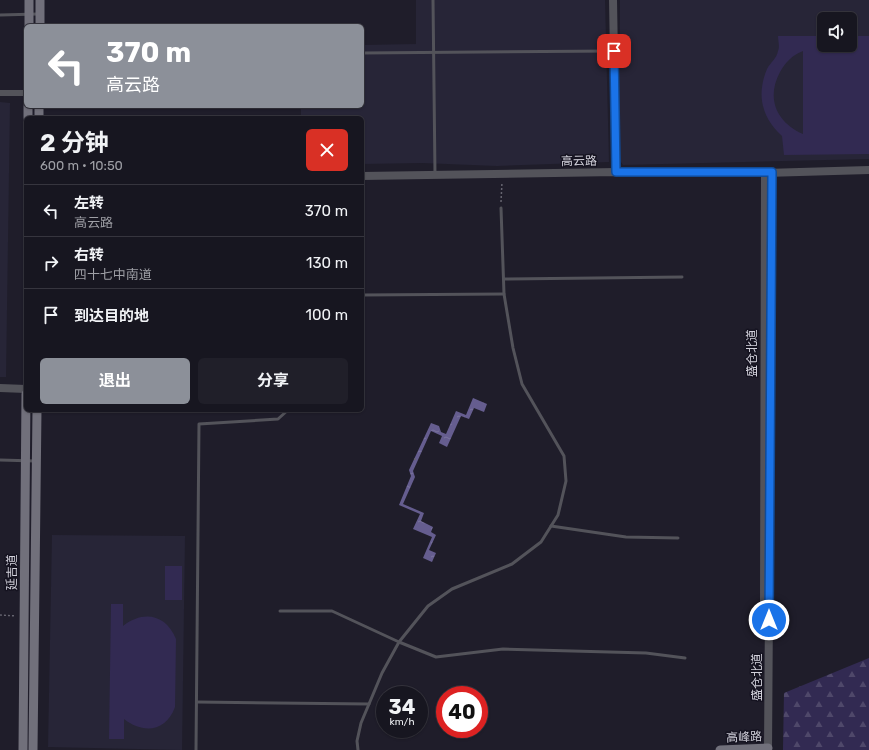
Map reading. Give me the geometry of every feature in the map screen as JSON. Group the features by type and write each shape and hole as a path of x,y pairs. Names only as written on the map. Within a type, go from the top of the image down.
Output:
{"main road":[{"path":"29,0 29,24"},
{"path":"40,0 40,24"},
{"name":"延吉道","path":"23,750 26,412"},
{"name":"延吉道","path":"33,750 37,412"},
{"name":"高峰路","path":"720,750 766,749"}],"street":[{"path":"613,0 616,172"},
{"path":"0,93 24,93"},
{"name":"高云路","path":"364,176 616,172 768,173 869,170"},
{"name":"盛仓北道","path":"766,749 768,173"},
{"path":"0,384 24,384"},
{"path":"0,388 24,389"}],"lane":[{"path":"433,0 435,175"},
{"path":"0,15 40,14"},
{"path":"364,54 614,51"},
{"path":"358,750 357,741 361,723 382,673 399,642 428,606 452,589 512,564 541,542 558,515 566,481 564,456 522,384 513,348 504,294 501,208"},
{"path":"504,279 682,277"},
{"path":"364,295 504,294"},
{"path":"196,750 199,424 278,419 286,412"},
{"path":"0,460 36,461"},
{"path":"551,526 626,537 678,538"},
{"path":"280,611 332,610 399,642 436,657 503,649 646,653 685,658"},
{"path":"197,702 369,704"}],"path":[{"path":"501,208 503,174"},
{"path":"414,459 418,460"}],"shaded area":[{"path":"416,0 605,0 609,162 497,166 422,163 364,164 364,116 301,116 301,108 364,108 364,45 416,44"},
{"path":"620,0 869,0 869,159 623,165 619,159"},
{"path":"0,102 10,103 6,377 0,377"},
{"path":"52,535 185,536 182,750 48,747"}],"green space":[{"path":"778,36 817,36 817,52 857,52 857,36 869,36 869,154 784,155 782,136 770,122 763,106 762,97 762,88 767,69 776,56 779,46","holes":["803,51 803,134 794,129 780,116 774,100 774,91 776,82 784,65 792,57"]},
{"path":"165,566 182,566 182,600 165,600"},
{"path":"111,604 123,604 123,626 138,618 146,616 153,617 166,624 176,639 175,707 171,715 166,722 153,728 139,727 124,719 124,739 109,739"},
{"path":"869,658 869,750 783,750 784,693"}],"water":[{"path":"473,398 487,404 484,412 474,408 469,419 461,416 447,447 439,443 442,436 431,431 413,471 415,477 403,504 424,513 421,521 433,527 431,532 436,535 429,550 436,553 432,562 423,558 432,537 413,529 420,514 399,505 411,476 409,470 431,423 439,426 441,432 446,434 456,411 466,415"}],"route":[{"path":"614,51 616,172 772,172 769,620"}]}
